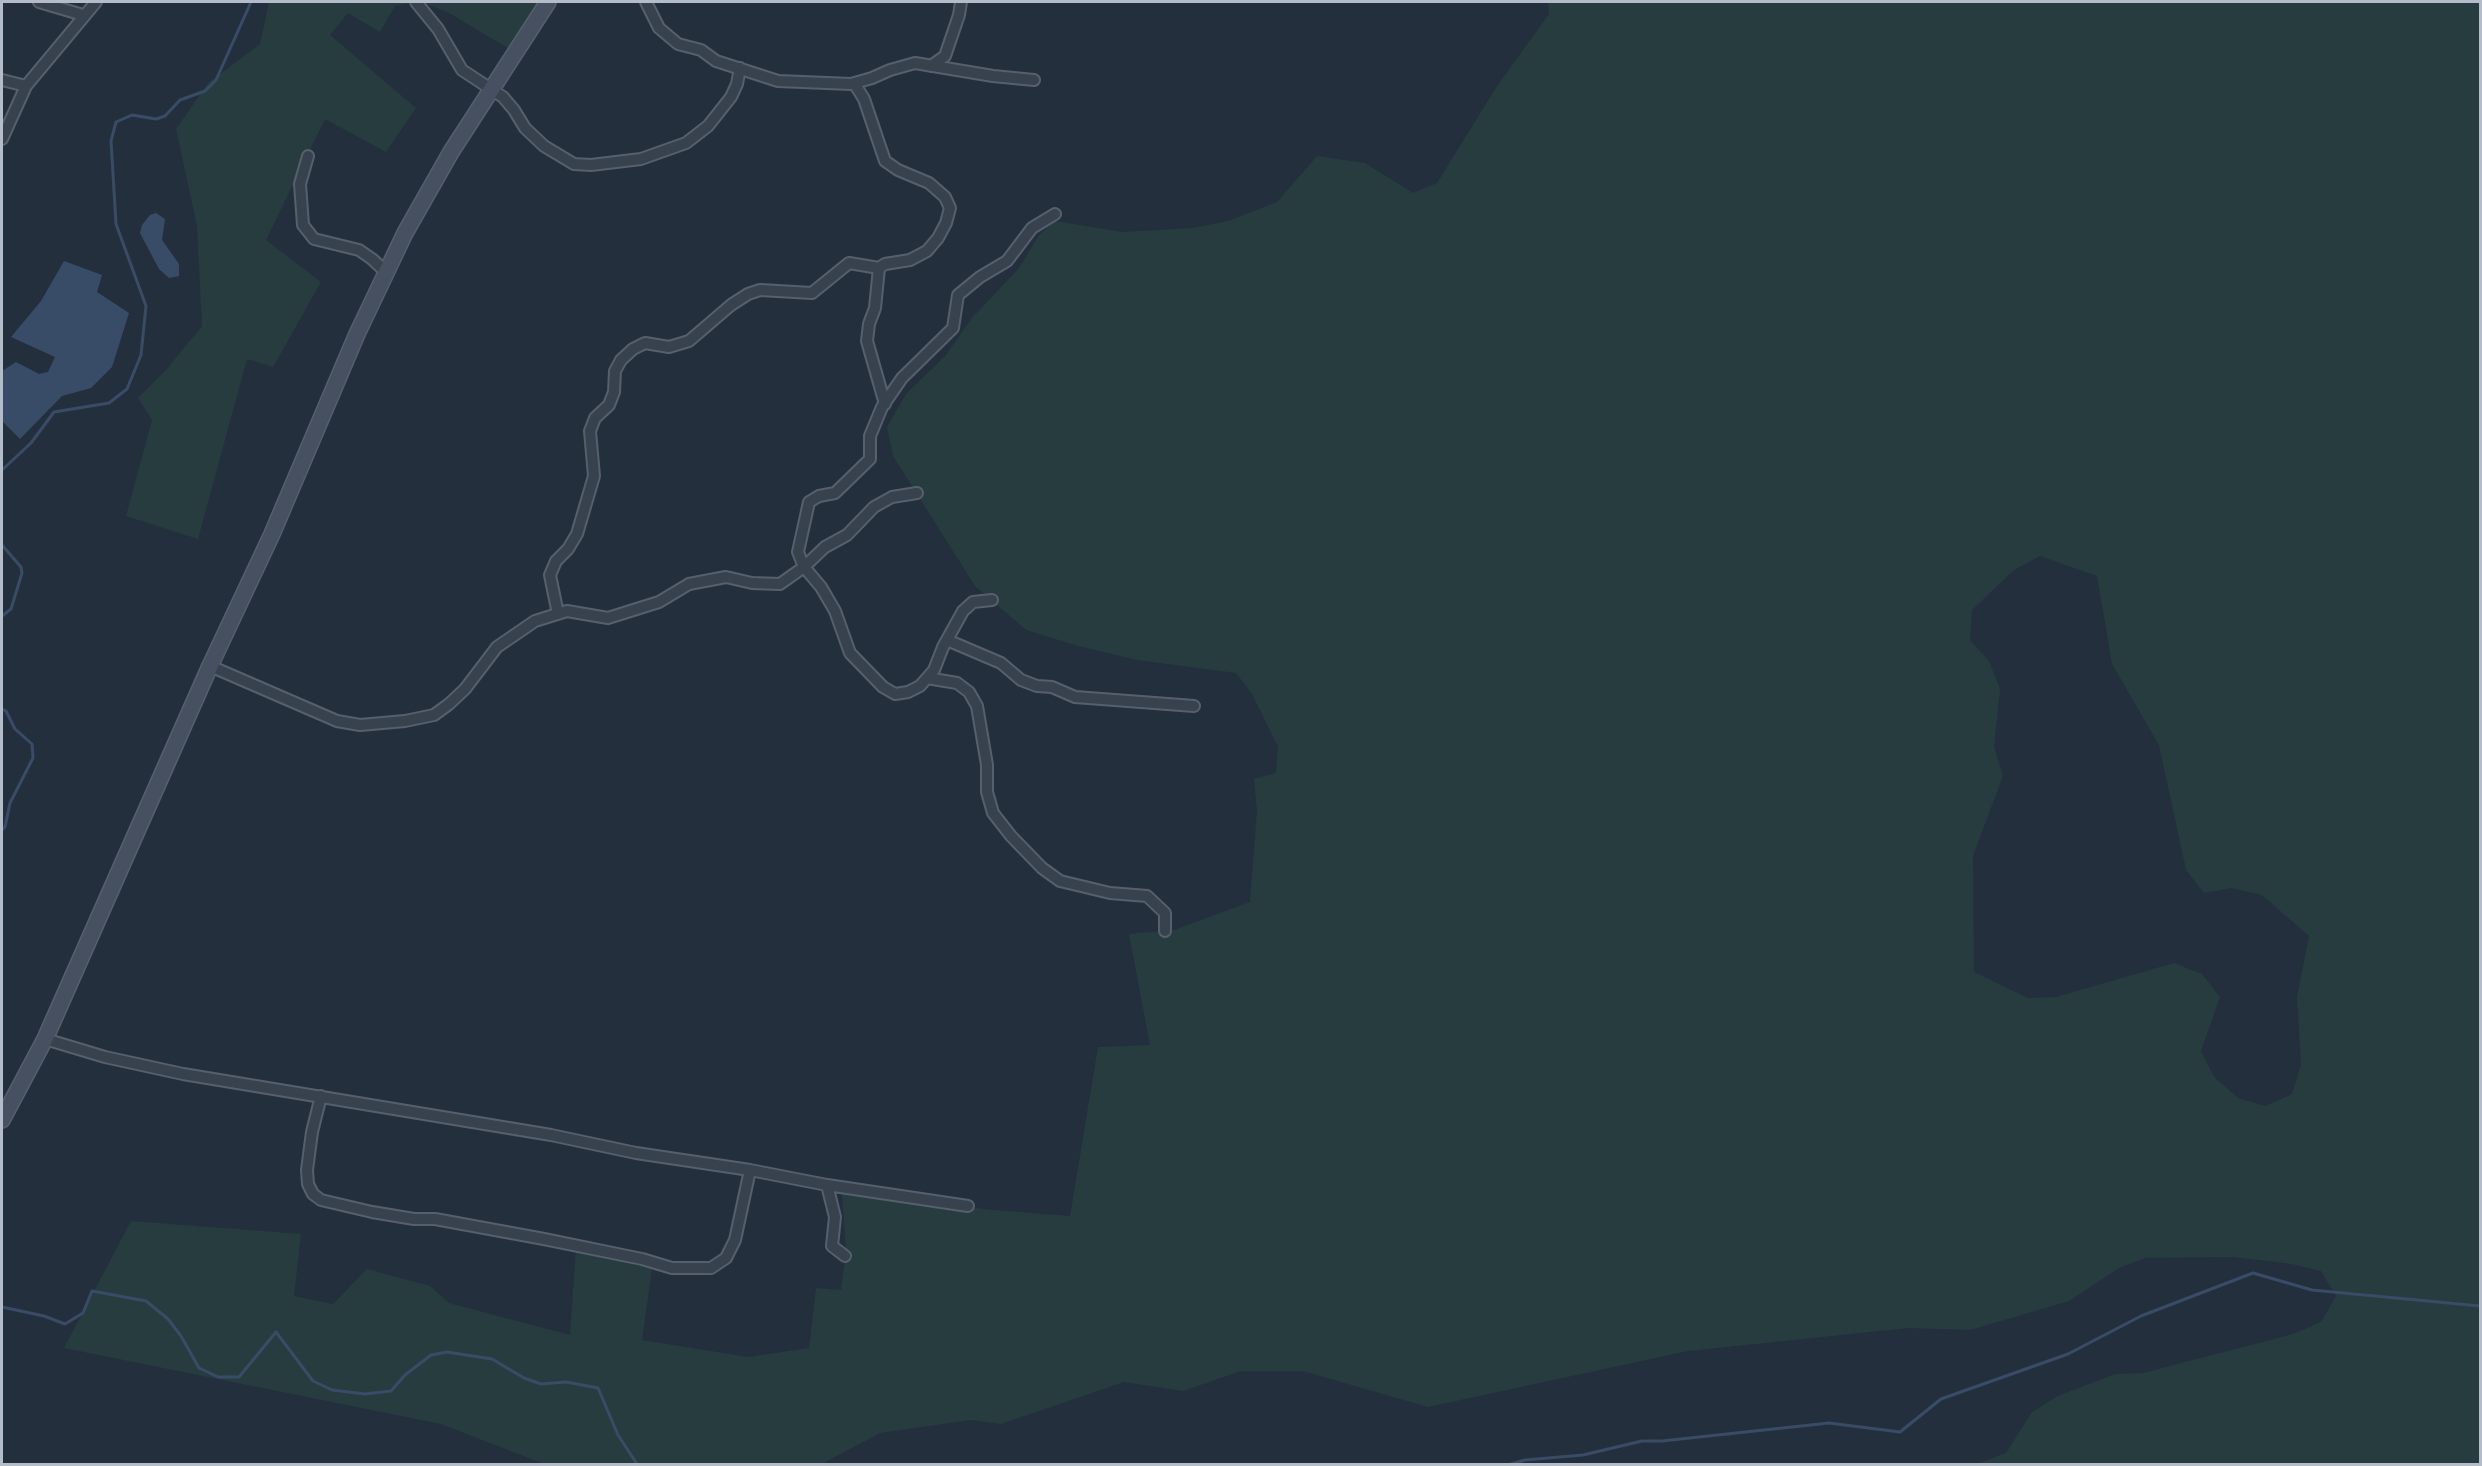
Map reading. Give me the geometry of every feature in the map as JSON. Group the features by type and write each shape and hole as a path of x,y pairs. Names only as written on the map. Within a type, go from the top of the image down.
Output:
{"main road":[{"path":"2,1120 45,1040 210,666 272,534 357,334 386,272 427,191 548,2"}],"street":[{"path":"39,2 83,15"},
{"path":"2,139 26,86 96,2"},
{"path":"416,2 438,29 462,70 503,97 525,128 544,146 574,164 591,165 641,159 686,143 708,126 731,97 737,84 740,68"},
{"path":"646,2 659,28 678,44 701,50 716,61 778,81 854,83 915,63 993,76 1034,80"},
{"path":"931,66 945,56 961,2"},
{"path":"2,80 26,86"},
{"path":"558,614 550,575 556,561 568,549 577,534 594,476 590,431 595,418 609,405 614,392 615,371 621,360 633,349 645,343 669,347 689,341 731,305 754,292 760,290 812,293 849,263 879,268 885,264 910,260 927,251 938,238 946,223 950,208 945,197 929,183 898,170 885,161 864,99 854,83"},
{"path":"308,156 300,184 303,225 314,239 359,250 386,272"},
{"path":"992,600 973,602 963,611 946,640 934,670 920,686 908,692 895,694 883,687 850,653 835,611 821,587 804,567 798,552 809,502 819,496 835,493 870,459 870,436 885,404 902,378 953,328 958,295 980,277 1007,261 1032,228 1055,214"},
{"path":"879,268 875,308 869,324 867,341 885,404"},
{"path":"210,666 294,700 337,721 360,725 405,722 434,715 465,689 497,647 511,635 535,621 567,611 608,618 659,602 689,584 726,578 752,583 780,584 804,567 825,547 847,535 874,507 892,497 917,493"},
{"path":"946,640 1001,663 1021,680 1037,686 1052,687 1075,697 1194,706"},
{"path":"927,678 957,683 969,692 977,706 987,765 987,792 993,813 1011,836 1042,868 1060,881 1110,893 1147,896 1165,913 1165,931"},
{"path":"45,1040 105,1058 183,1074 321,1096 453,1121 550,1135 636,1153 968,1206"},
{"path":"321,1096 307,1170 308,1184 313,1194 321,1200 372,1212 435,1220 544,1239 672,1268 711,1268 726,1257 735,1240 750,1170"},
{"path":"827,1185 836,1217 832,1246 845,1256"}],"green space":[{"path":"269,2 418,2 395,6 380,32 348,13 330,35 416,108 386,152 325,119 266,240 321,282 273,367 247,359 198,539 126,516 152,420 138,398 166,370 202,326 197,226 176,129 208,83 260,44"},
{"path":"422,2 555,2 523,57 449,13"},
{"path":"1548,2 2480,2 2480,1464 1929,1464 1979,1463 2006,1453 2032,1412 2058,1396 2115,1374 2143,1373 2293,1334 2321,1322 2336,1296 2321,1271 2292,1264 2233,1257 2145,1258 2119,1268 2069,1301 1970,1330 1909,1328 1688,1351 1428,1407 1303,1371 1241,1371 1183,1391 1124,1382 1001,1424 971,1420 880,1433 822,1464 544,1464 441,1424 64,1348 131,1221 301,1234 294,1296 333,1304 367,1269 430,1286 449,1303 570,1335 576,1249 652,1269 642,1340 748,1357 809,1348 816,1288 841,1290 846,1250 842,1194 1070,1216 1098,1047 1150,1045 1129,934 1174,930 1250,902 1257,811 1254,779 1276,773 1278,747 1252,694 1236,673 1137,660 1078,646 1026,630 975,586 893,456 887,427 906,394 946,355 971,319 1019,268 1039,235 1055,221 1122,232 1193,228 1228,221 1277,202 1317,156 1365,163 1413,193 1437,183 1497,86 1549,14","holes":["2040,556 2097,576 2112,664 2159,745 2186,870 2204,893 2232,888 2262,895 2309,936 2297,997 2301,1065 2292,1094 2265,1106 2238,1098 2214,1077 2201,1051 2220,997 2202,974 2174,963 2056,997 2028,998 1974,972 1973,856 2003,776 1994,747 2000,689 1989,661 1970,640 1972,610 2014,570"]}],"water":[{"path":"156,213 165,219 162,240 179,264 179,276 169,278 159,269 140,233 142,225 150,215"},
{"path":"64,261 102,275 97,292 129,313 112,367 91,388 62,396 20,439 2,421 2,371 16,362 39,374 48,372 55,357 11,337 41,301"}],"waterway":[{"path":"2,470 31,443 54,412 109,403 127,389 141,355 146,306 116,224 111,141 116,122 132,115 156,119 165,116 180,100 205,91 216,80 251,2"},
{"path":"2,545 21,567 22,573 11,609 2,616"},
{"path":"2,709 6,711 15,729 32,744 33,758 10,803 5,827 2,830"},
{"path":"1511,1464 1525,1460 1583,1455 1642,1441 1662,1441 1829,1423 1900,1432 1941,1399 2068,1354 2141,1316 2253,1273 2312,1290 2480,1306"},
{"path":"2,1307 44,1316 65,1324 83,1313 92,1291 146,1301 168,1319 181,1336 199,1368 218,1377 239,1377 276,1332 313,1381 332,1390 365,1394 391,1391 405,1375 431,1355 447,1352 492,1359 524,1378 541,1384 566,1382 598,1388 618,1435 637,1464"}]}
